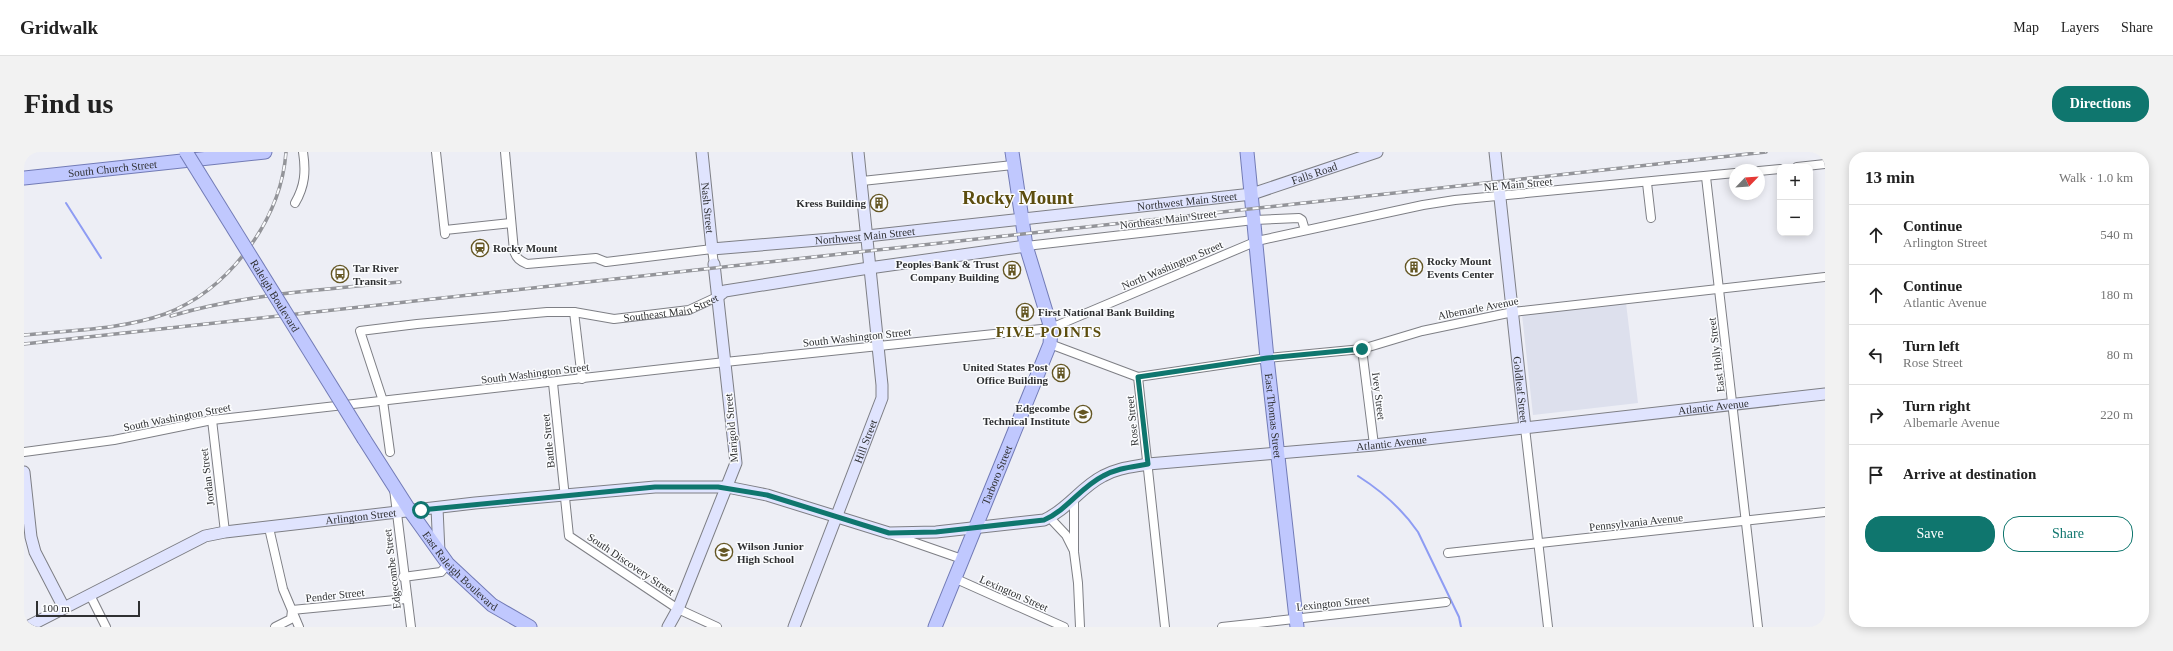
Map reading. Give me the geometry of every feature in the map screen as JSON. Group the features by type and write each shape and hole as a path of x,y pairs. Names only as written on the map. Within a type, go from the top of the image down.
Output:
{"main road":[{"name":"Raleigh Boulevard","path":"186,152 364,439"},
{"name":"South Church Street","path":"24,178 265,152"},
{"name":"East Thomas Street","path":"1247,152 1257,241 1267,358 1296,622"},
{"name":"Tarboro Street","path":"935,627 1050,344 1051,328 1026,246 1012,158"},
{"name":"East Raleigh Boulevard","path":"364,439 410,511 448,564 492,605 530,627"}],"street":[{"path":"295,203 301,191 305,174 302,152"},
{"path":"436,152 445,232 511,223"},
{"name":"Northwest Main Street","path":"505,152 511,223 516,256 527,264 596,258 606,262 712,249 867,242 1252,199"},
{"name":"Nash Street","path":"702,152 714,264"},
{"name":"Hill Street","path":"794,627 882,398 858,152"},
{"name":"Falls Road","path":"1252,199 1377,152"},
{"name":"Goldleaf Street","path":"1495,152 1548,627"},
{"path":"862,181 1012,158"},
{"path":"1813,165 1825,164"},
{"path":"1765,170 1777,169"},
{"name":"NE Main Street","path":"1305,230 1423,205 1729,174"},
{"name":"East Holly Street","path":"1706,176 1758,627"},
{"path":"1646,183 1651,218"},
{"name":"Northeast Main Street","path":"1026,246 1254,220 1299,218 1302,220 1305,230"},
{"name":"North Washington Street","path":"1051,328 1257,241 1305,230"},
{"name":"Southeast Main Street","path":"383,401 360,331 546,312 574,312 614,319 690,310 717,298 725,291 869,268 1026,246"},
{"name":"Marigold Street","path":"668,627 678,609 736,463 714,264"},
{"name":"Albemarle Avenue","path":"1138,377 1267,358 1362,349 1422,331 1513,312 1825,277"},
{"path":"574,312 582,379"},
{"name":"South Washington Street","path":"24,452 114,440 212,420 553,383 725,362 1051,328"},
{"path":"1050,344 1138,377"},
{"name":"Ivey Street","path":"1362,349 1374,445"},
{"name":"Rose Street","path":"1138,377 1165,627"},
{"name":"Battle Street","path":"553,383 565,496"},
{"name":"Atlantic Avenue","path":"974,528 1044,520 1050,518 1102,476 1119,469 1148,464 1374,445 1825,394"},
{"path":"383,401 390,452"},
{"name":"Jordan Street","path":"212,420 225,532"},
{"path":"24,472 24,486 35,552 64,608"},
{"name":"Edgecombe Street","path":"393,484 403,577 411,627"},
{"name":"Arlington Street","path":"27,627 205,536 225,532 396,512 655,487 727,487 767,495 889,533 908,534 974,528"},
{"name":"South Discovery Street","path":"565,496 569,536 678,609 717,627"},
{"path":"1074,499 1074,552 1079,591 1080,627"},
{"path":"437,508 439,552"},
{"name":"Pennsylvania Avenue","path":"1448,553 1825,512"},
{"path":"1050,518 1066,535 1074,552"},
{"path":"268,528 279,574 299,627"},
{"path":"889,533 962,559"},
{"path":"403,577 441,572 448,564"},
{"name":"Lexington Street","path":"954,578 1064,627"},
{"path":"90,595 106,627"},
{"name":"Pender Street","path":"275,627 291,619 292,610 406,599"},
{"name":"Lexington Street","path":"1222,627 1296,622 1446,602"}],"shaded area":[{"path":"1626,303 1638,403 1533,415 1522,314"}],"waterway":[{"path":"66,203 101,258"},
{"path":"1358,476 1391,501 1418,532 1459,617 1461,627"}],"railway":[{"path":"24,335 95,329 148,319 165,314 188,303 210,288 230,270 248,250 262,227 274,203 282,178 286,152"},
{"path":"24,344 1766,152"},
{"path":"171,316 256,298 313,290 400,282"}],"place":[{"name":"Kress Building","path":"879,203"},
{"name":"Rocky Mount","path":"480,248"},
{"name":"Rocky Mount Events Center","path":"1414,267"},
{"name":"Peoples Bank & Trust Company Building","path":"1012,270"},
{"name":"Tar River Transit","path":"340,274"},
{"name":"First National Bank Building","path":"1025,312"},
{"name":"United States Post Office Building","path":"1061,373"},
{"name":"Edgecombe Technical Institute","path":"1083,414"},
{"name":"Wilson Junior High School","path":"724,552"}],"district":[{"name":"Rocky Mount","path":"1018,197"},
{"name":"FIVE POINTS","path":"1049,332"}],"route":[{"path":"421,510 475,503 655,487 727,487 767,495 806,506 866,527 889,533 908,534 936,532 1044,520 1055,516 1102,476 1119,469 1148,464 1138,377 1267,358 1362,349"}]}
